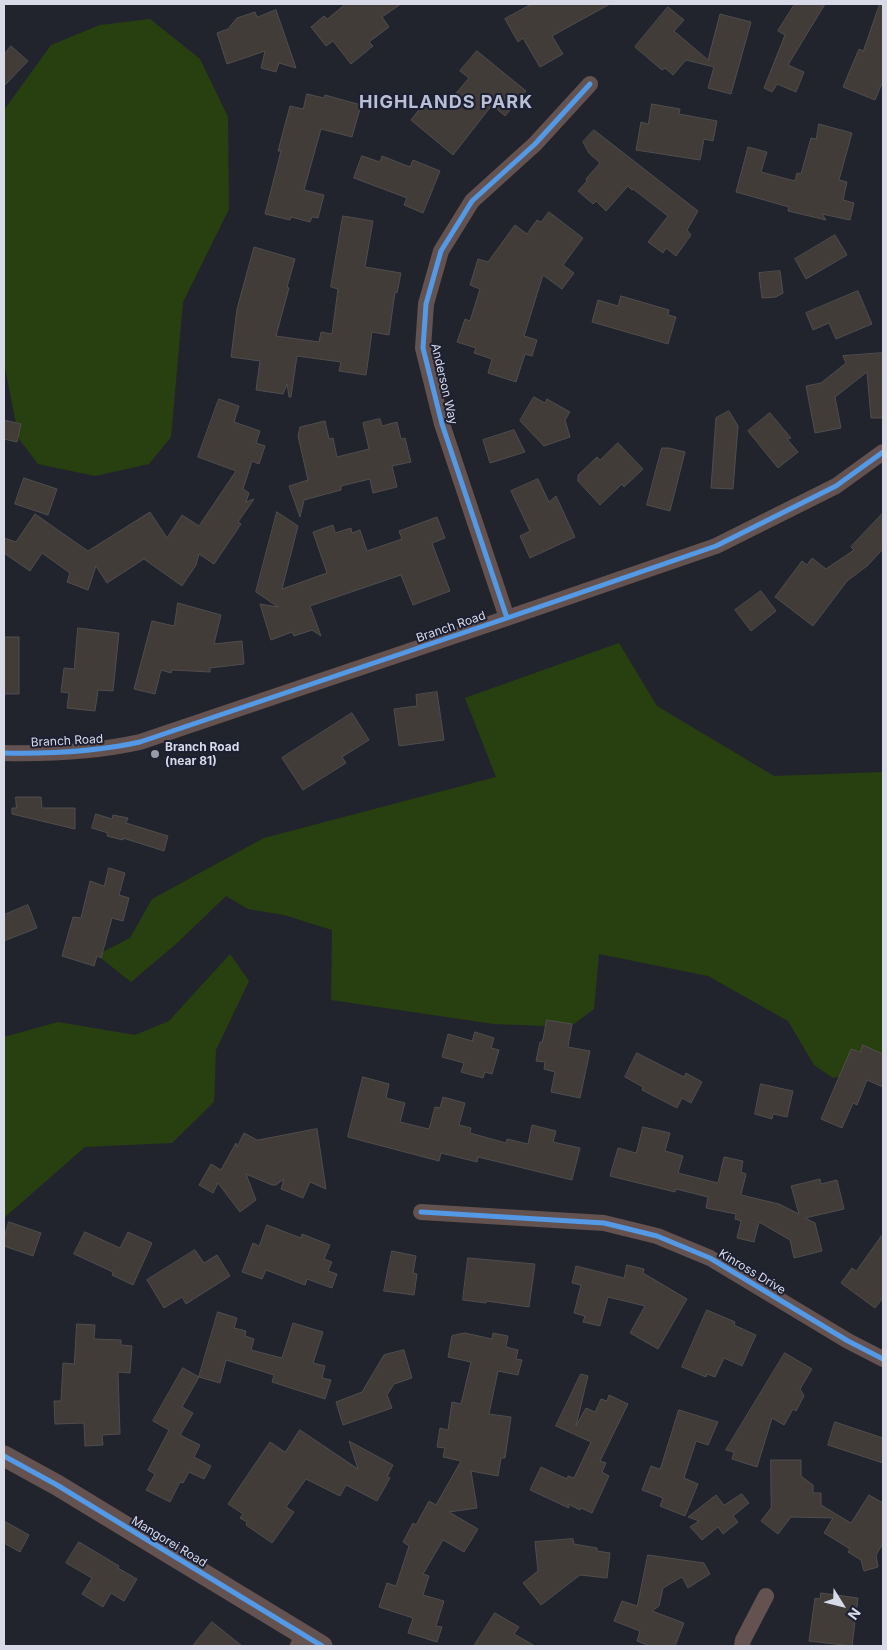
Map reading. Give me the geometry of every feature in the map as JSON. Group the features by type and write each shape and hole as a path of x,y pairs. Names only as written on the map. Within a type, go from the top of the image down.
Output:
{"street":[{"name":"Anderson Way","path":"507,618 442,424 423,348 426,304 440,251 472,200 535,144 590,84"},
{"name":"Branch Road","path":"4,753 76,752 111,749 140,742 507,618 716,546 836,486 883,452"},
{"name":"Kinross Drive","path":"422,1212 604,1223 657,1236 710,1258 848,1341 883,1359"},
{"name":"Mangorei Road","path":"4,1456 57,1485 297,1640 322,1646"},
{"path":"742,1646 743,1640 766,1596"}],"green space":[{"path":"150,19 200,59 228,117 229,209 183,302 171,437 149,464 95,476 38,464 19,439 4,363 4,110 51,45 100,25"},
{"path":"619,643 657,706 774,776 883,772 883,1067 833,1078 814,1065 788,1021 708,976 599,954 594,1009 570,1027 494,1024 331,1000 332,930 284,915 248,909 226,896 176,944 131,982 97,955 130,938 152,899 264,838 496,777 465,698"},
{"path":"230,954 249,981 216,1050 214,1102 172,1143 85,1147 4,1218 4,1037 58,1022 135,1035 169,1021"}],"building":[{"path":"346,4 401,4 382,17 389,27 369,42 373,46 351,64 333,41 326,46 311,27 324,16 327,19"},
{"path":"532,4 610,4 552,36 563,54 540,67 523,38 518,42 505,19"},
{"path":"795,4 825,4 788,65 804,72 796,92 777,84 772,92 764,88 785,35 778,31"},
{"path":"880,4 883,4 883,81 875,100 843,87 859,49 863,51"},
{"path":"668,7 684,20 674,31 708,60 720,14 751,22 731,94 708,88 714,67 686,60 673,75 665,68 662,70 635,47"},
{"path":"276,10 296,68 279,63 276,72 261,68 265,51 227,64 217,33 228,29 237,18 255,12 257,17"},
{"path":"11,46 28,61 4,86 4,55"},
{"path":"477,51 526,91 505,116 492,105 453,155 411,120 428,98 442,110 469,78 460,71"},
{"path":"307,94 324,98 325,95 361,105 352,137 321,129 304,190 324,195 318,218 312,217 310,222 291,217 290,220 265,214 281,151 278,151 290,106 303,109"},
{"path":"652,104 680,109 679,114 717,121 713,141 704,139 700,160 636,150 641,122 648,124"},
{"path":"819,124 852,133 839,180 847,182 843,200 854,203 850,220 822,214 826,220 788,211 789,207 736,192 748,147 767,152 761,172 795,181 797,173 801,174 811,138 816,139"},
{"path":"594,130 698,211 687,230 691,235 676,256 666,248 663,253 648,242 668,216 633,189 628,186 606,211 596,201 593,204 578,191 600,163 589,153 583,142"},
{"path":"362,156 380,162 382,156 410,167 413,160 440,171 423,213 404,205 407,198 354,178"},
{"path":"549,212 583,238 563,265 574,273 562,289 543,275 524,336 537,340 532,356 525,354 516,382 488,373 492,359 474,353 476,348 457,342 465,319 470,321 480,289 470,285 478,259 488,262 515,225 527,234 537,220 541,222"},
{"path":"343,216 373,221 365,267 401,273 397,293 395,292 389,335 372,332 366,375 339,371 341,362 297,356 291,397 289,397 287,384 283,394 256,390 260,361 231,357 237,309 254,247 295,259 276,336 319,342 321,332 332,334 338,289 331,287"},
{"path":"835,235 847,255 806,279 795,259"},
{"path":"780,271 783,293 776,297 762,298 759,273"},
{"path":"858,291 872,324 836,339 829,323 813,330 806,313"},
{"path":"621,296 669,310 668,315 676,317 668,344 592,322 598,300 618,306"},
{"path":"883,353 883,418 871,418 867,372 835,397 841,428 815,433 806,386 821,383 846,363 843,356"},
{"path":"534,397 545,403 547,399 570,412 565,420 570,437 544,446 520,421"},
{"path":"219,399 239,406 234,422 260,431 256,443 265,446 259,464 252,461 243,489 249,493 246,502 254,499 238,522 241,524 214,564 199,554 196,565 182,586 144,559 107,583 96,566 88,590 67,582 70,573 42,553 30,571 4,553 4,538 16,542 35,514 88,551 150,512 167,538 182,515 199,526 236,471 198,457"},
{"path":"729,411 738,426 733,489 711,488 716,418"},
{"path":"770,413 791,438 787,439 798,452 778,468 748,431"},
{"path":"380,419 382,426 397,422 401,439 405,438 411,462 392,466 397,487 373,493 370,479 341,486 341,490 304,500 300,517 289,486 308,480 298,436 300,427 325,421 329,439 333,438 337,457 369,449 363,423"},
{"path":"4,420 21,424 17,442 4,439"},
{"path":"514,430 525,452 490,463 483,440"},
{"path":"618,443 643,469 624,487 622,484 600,505 578,481 578,475 597,457 600,460"},
{"path":"662,448 685,452 670,511 647,505"},
{"path":"24,478 57,489 48,515 15,504"},
{"path":"538,479 549,502 556,496 575,537 530,558 520,536 530,531 511,491"},
{"path":"277,512 298,526 282,589 327,573 313,532 333,525 335,533 351,528 352,533 360,530 367,551 402,539 399,531 437,517 445,538 432,543 450,591 413,605 401,575 310,606 321,636 312,630 294,636 292,632 271,640 260,604 278,607 256,592"},
{"path":"883,513 883,549 867,566 847,581 813,626 775,597 802,561 807,565 812,558 826,569 854,550 851,547"},
{"path":"761,591 776,611 751,631 735,610"},
{"path":"178,603 221,615 214,644 242,641 244,664 210,668 210,672 172,670 171,673 161,670 155,694 134,689 152,621 174,626"},
{"path":"78,628 119,633 113,691 98,690 95,711 67,708 69,693 61,692 64,668 74,669"},
{"path":"4,637 19,637 19,694 4,694"},
{"path":"437,692 444,740 399,746 394,709 417,706 416,695"},
{"path":"352,713 369,740 342,757 346,763 303,790 282,758"},
{"path":"16,797 41,797 42,808 75,808 75,829 12,814 12,808 16,808"},
{"path":"96,814 112,819 113,815 128,818 126,823 168,836 164,851 123,838 123,840 107,836 108,833 92,828"},
{"path":"109,868 125,873 119,895 129,898 123,921 112,918 101,958 97,956 94,966 62,956 73,917 81,918 90,881 104,886"},
{"path":"28,905 37,928 4,941 4,915"},
{"path":"547,1020 572,1024 568,1047 590,1051 580,1098 551,1092 555,1072 544,1069 545,1062 536,1061"},
{"path":"475,1032 494,1038 491,1048 499,1050 492,1074 485,1072 483,1078 461,1072 464,1063 442,1057 448,1034 472,1041"},
{"path":"863,1045 883,1054 883,1087 867,1080 857,1105 853,1103 842,1128 821,1119 851,1049 860,1052"},
{"path":"637,1053 684,1077 686,1073 702,1082 691,1103 682,1098 677,1108 642,1090 643,1087 625,1077"},
{"path":"363,1077 389,1084 386,1098 405,1103 400,1122 429,1129 435,1107 440,1108 443,1097 465,1103 459,1125 471,1128 470,1133 506,1143 507,1139 528,1144 532,1125 556,1131 553,1142 580,1148 572,1180 478,1157 477,1162 441,1153 439,1161 348,1137"},
{"path":"761,1084 793,1091 787,1117 773,1114 772,1119 755,1114"},
{"path":"643,1127 670,1133 665,1151 683,1156 678,1173 718,1183 724,1157 743,1161 741,1172 746,1174 741,1195 779,1204 799,1214 791,1186 820,1179 821,1184 837,1180 844,1209 805,1218 815,1223 822,1251 794,1258 790,1240 759,1222 754,1242 737,1238 741,1221 735,1219 736,1214 706,1208 708,1197 676,1189 675,1192 610,1176 618,1148 636,1153"},
{"path":"317,1129 326,1189 310,1182 303,1198 281,1189 284,1179 276,1185 272,1185 246,1174 256,1200 240,1212 218,1183 213,1193 199,1185 211,1164 221,1170 236,1143 237,1147 244,1133 257,1140"},
{"path":"9,1222 41,1233 33,1256 4,1246 4,1238"},
{"path":"267,1225 301,1238 302,1234 330,1245 324,1259 332,1262 328,1271 337,1274 332,1288 307,1279 305,1285 266,1270 262,1279 242,1272 253,1243 259,1246"},
{"path":"85,1232 120,1248 128,1232 152,1243 133,1285 112,1275 113,1272 74,1254"},
{"path":"883,1234 883,1298 875,1308 841,1283 852,1268 856,1271"},
{"path":"195,1250 204,1263 217,1255 230,1276 186,1304 182,1297 164,1308 147,1280"},
{"path":"392,1251 416,1256 413,1273 417,1274 414,1295 384,1291"},
{"path":"468,1258 535,1264 529,1307 463,1300"},
{"path":"627,1265 644,1269 643,1273 687,1299 658,1349 630,1333 645,1306 608,1297 600,1326 583,1322 585,1316 574,1313 581,1285 572,1283 576,1266 624,1278"},
{"path":"707,1310 735,1322 734,1325 756,1335 742,1366 724,1358 715,1377 707,1374 706,1377 682,1367"},
{"path":"218,1312 237,1318 234,1328 246,1331 245,1336 254,1339 251,1350 282,1358 293,1323 323,1332 313,1363 325,1366 322,1378 331,1380 325,1399 272,1382 274,1375 226,1360 220,1383 199,1377"},
{"path":"77,1324 95,1325 94,1339 121,1340 121,1345 132,1346 130,1373 118,1372 120,1434 102,1435 103,1445 85,1446 84,1423 55,1424 54,1401 61,1401 63,1363 74,1364"},
{"path":"465,1333 492,1339 493,1333 508,1336 506,1347 518,1350 516,1359 522,1360 518,1375 498,1371 489,1414 511,1417 505,1458 501,1458 498,1476 471,1471 477,1508 449,1512 478,1529 464,1552 443,1540 423,1574 429,1576 423,1595 444,1601 436,1626 442,1627 437,1642 408,1633 413,1618 379,1607 387,1583 396,1586 409,1546 403,1542 413,1523 416,1525 429,1501 436,1505 461,1461 443,1457 445,1448 437,1447 440,1428 448,1430 452,1402 461,1404 471,1362 448,1357 452,1336"},
{"path":"404,1350 412,1378 394,1384 387,1395 392,1408 343,1425 336,1402 362,1392 384,1355"},
{"path":"785,1353 812,1369 800,1389 804,1396 796,1411 793,1409 784,1425 772,1418 757,1467 732,1459 734,1452 726,1450"},
{"path":"183,1368 199,1377 182,1407 193,1413 180,1435 200,1445 194,1457 211,1466 204,1479 189,1472 183,1483 180,1482 170,1502 146,1490 155,1474 148,1470 169,1430 153,1421"},
{"path":"581,1374 588,1376 576,1426 586,1408 595,1412 601,1399 607,1401 609,1395 628,1404 600,1461 606,1463 602,1472 609,1476 592,1513 568,1504 569,1508 530,1490 541,1467 567,1479 568,1476 574,1478 591,1442 556,1426"},
{"path":"679,1410 718,1422 708,1445 696,1441 684,1478 698,1484 685,1516 660,1506 663,1498 642,1490 651,1466 660,1469"},
{"path":"835,1422 883,1438 883,1463 828,1445"},
{"path":"300,1430 358,1469 349,1441 393,1465 387,1477 390,1478 377,1501 346,1485 340,1496 306,1479 286,1507 294,1512 272,1543 246,1525 247,1522 240,1518 243,1514 228,1504 270,1442 285,1452"},
{"path":"771,1460 801,1460 801,1476 813,1485 813,1493 821,1493 821,1505 851,1523 869,1495 883,1503 883,1543 876,1555 878,1567 864,1571 861,1560 848,1552 850,1549 824,1533 833,1518 791,1517 778,1534 761,1521 771,1508"},
{"path":"742,1494 749,1503 733,1516 738,1522 723,1534 718,1527 702,1540 690,1527 699,1521 688,1517 716,1495 724,1505"},
{"path":"4,1521 29,1535 20,1552 4,1543"},
{"path":"573,1539 574,1544 597,1548 597,1551 610,1553 607,1578 580,1575 541,1605 523,1583 538,1571 535,1542"},
{"path":"79,1542 137,1579 124,1601 111,1593 103,1607 82,1594 92,1578 66,1563"},
{"path":"648,1555 704,1563 710,1574 688,1588 682,1577 663,1588 659,1606 652,1611 684,1623 675,1646 650,1646 637,1641 640,1631 614,1621 622,1601 637,1606"},
{"path":"821,1593 858,1598 852,1646 809,1641 815,1598 820,1599"},
{"path":"495,1613 519,1627 514,1634 535,1646 474,1646"},
{"path":"212,1622 242,1646 193,1646"}],"cycle path":[{"path":"507,618 442,424 423,348 426,304 441,251 472,201 535,144 590,84"},
{"path":"4,753 72,752 140,742 507,618 716,546 836,486 883,452"},
{"path":"421,1212 604,1223 657,1236 710,1258 848,1341 883,1359"},
{"path":"4,1456 57,1485 322,1646"}],"place":[{"name":"Branch Road (near 81)","path":"155,754"}],"district":[{"name":"HIGHLANDS PARK","path":"446,103"}]}
